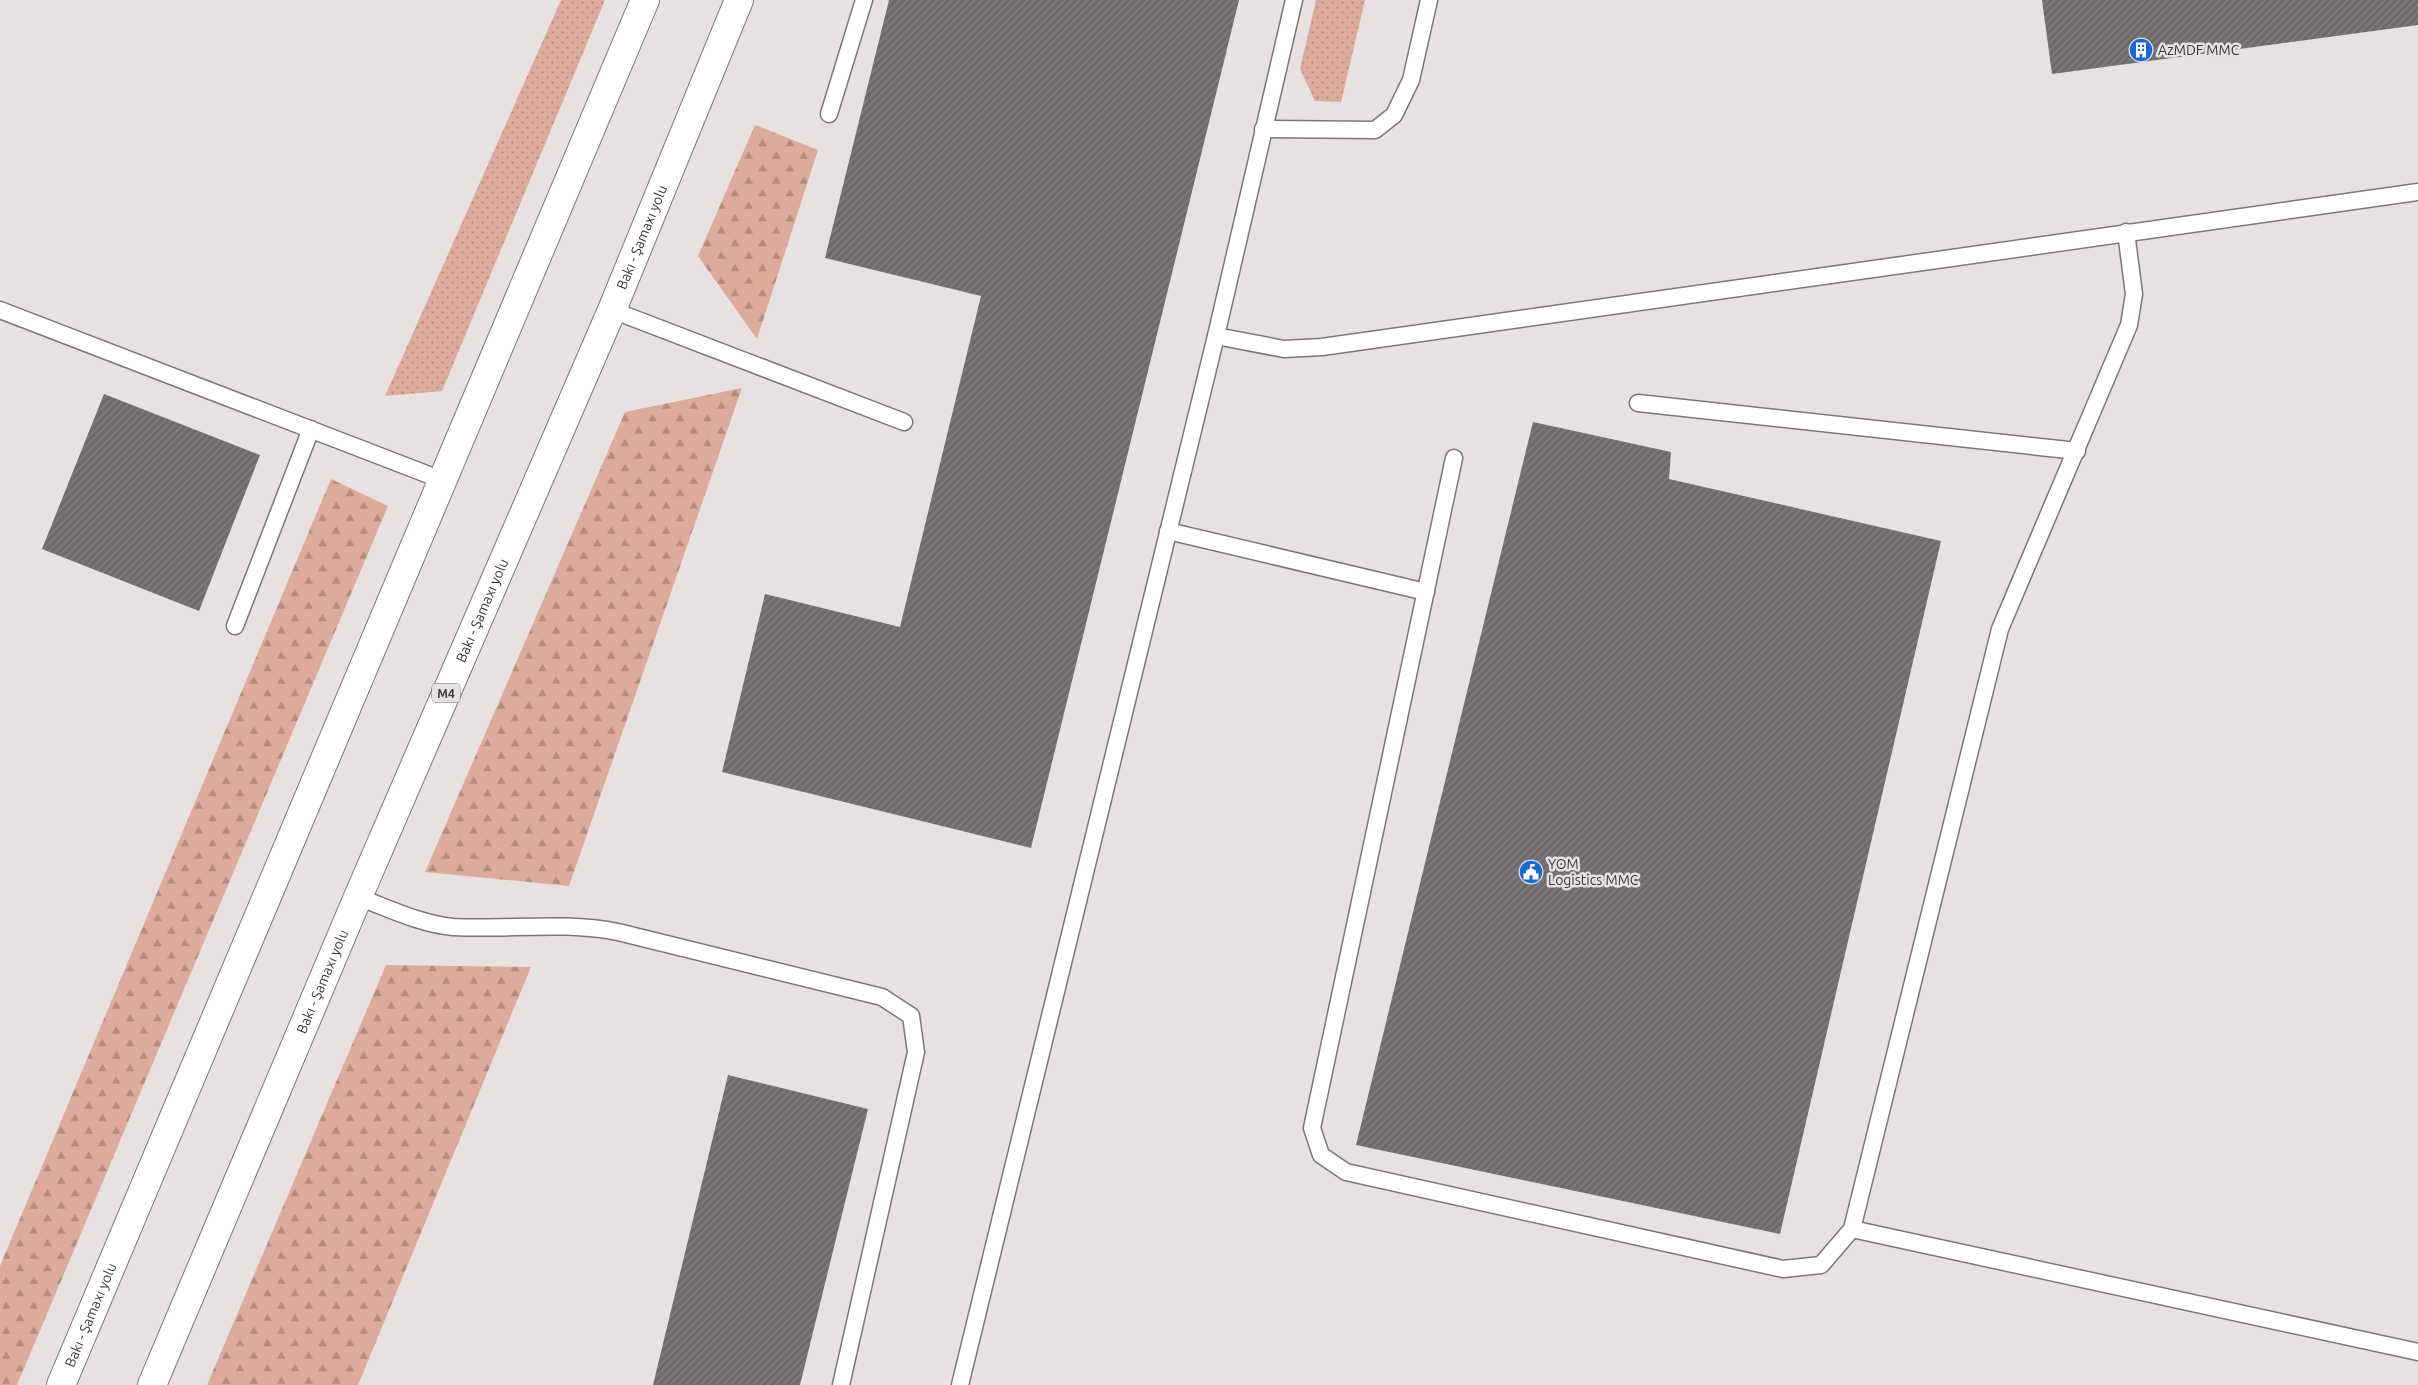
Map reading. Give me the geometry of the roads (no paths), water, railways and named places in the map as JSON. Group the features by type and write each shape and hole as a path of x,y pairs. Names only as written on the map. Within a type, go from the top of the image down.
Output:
{"highway":[{"name":"Bakı - Şamaxı yolu","path":"61,1385 645,0"},
{"name":"Bakı - Şamaxı yolu","path":"152,1385 358,897 612,310 739,0"}],"lane":[{"path":"829,114 864,0"},
{"path":"960,1385 1216,336 1294,0"},
{"path":"1263,129 1374,130 1394,115 1411,80 1429,0"},
{"path":"1216,336 1284,349 1322,347 2418,192"},
{"path":"1454,458 1312,1128 1321,1155 1346,1172 1783,1269 1821,1265 1852,1229 2000,629 2129,325 2134,294 2126,232"},
{"path":"0,310 442,480"},
{"path":"612,310 904,422"},
{"path":"1638,403 2077,451"},
{"path":"235,626 311,429"},
{"path":"1168,531 1426,592"},
{"path":"358,897 420,920 452,927 589,927 618,932 882,997 911,1016 916,1052 842,1385"},
{"path":"1852,1229 2418,1352"}],"place":[{"name":"AzMDF MMC","path":"2141,50"},
{"name":"YOM Logistics MMC","path":"1531,872"}]}
